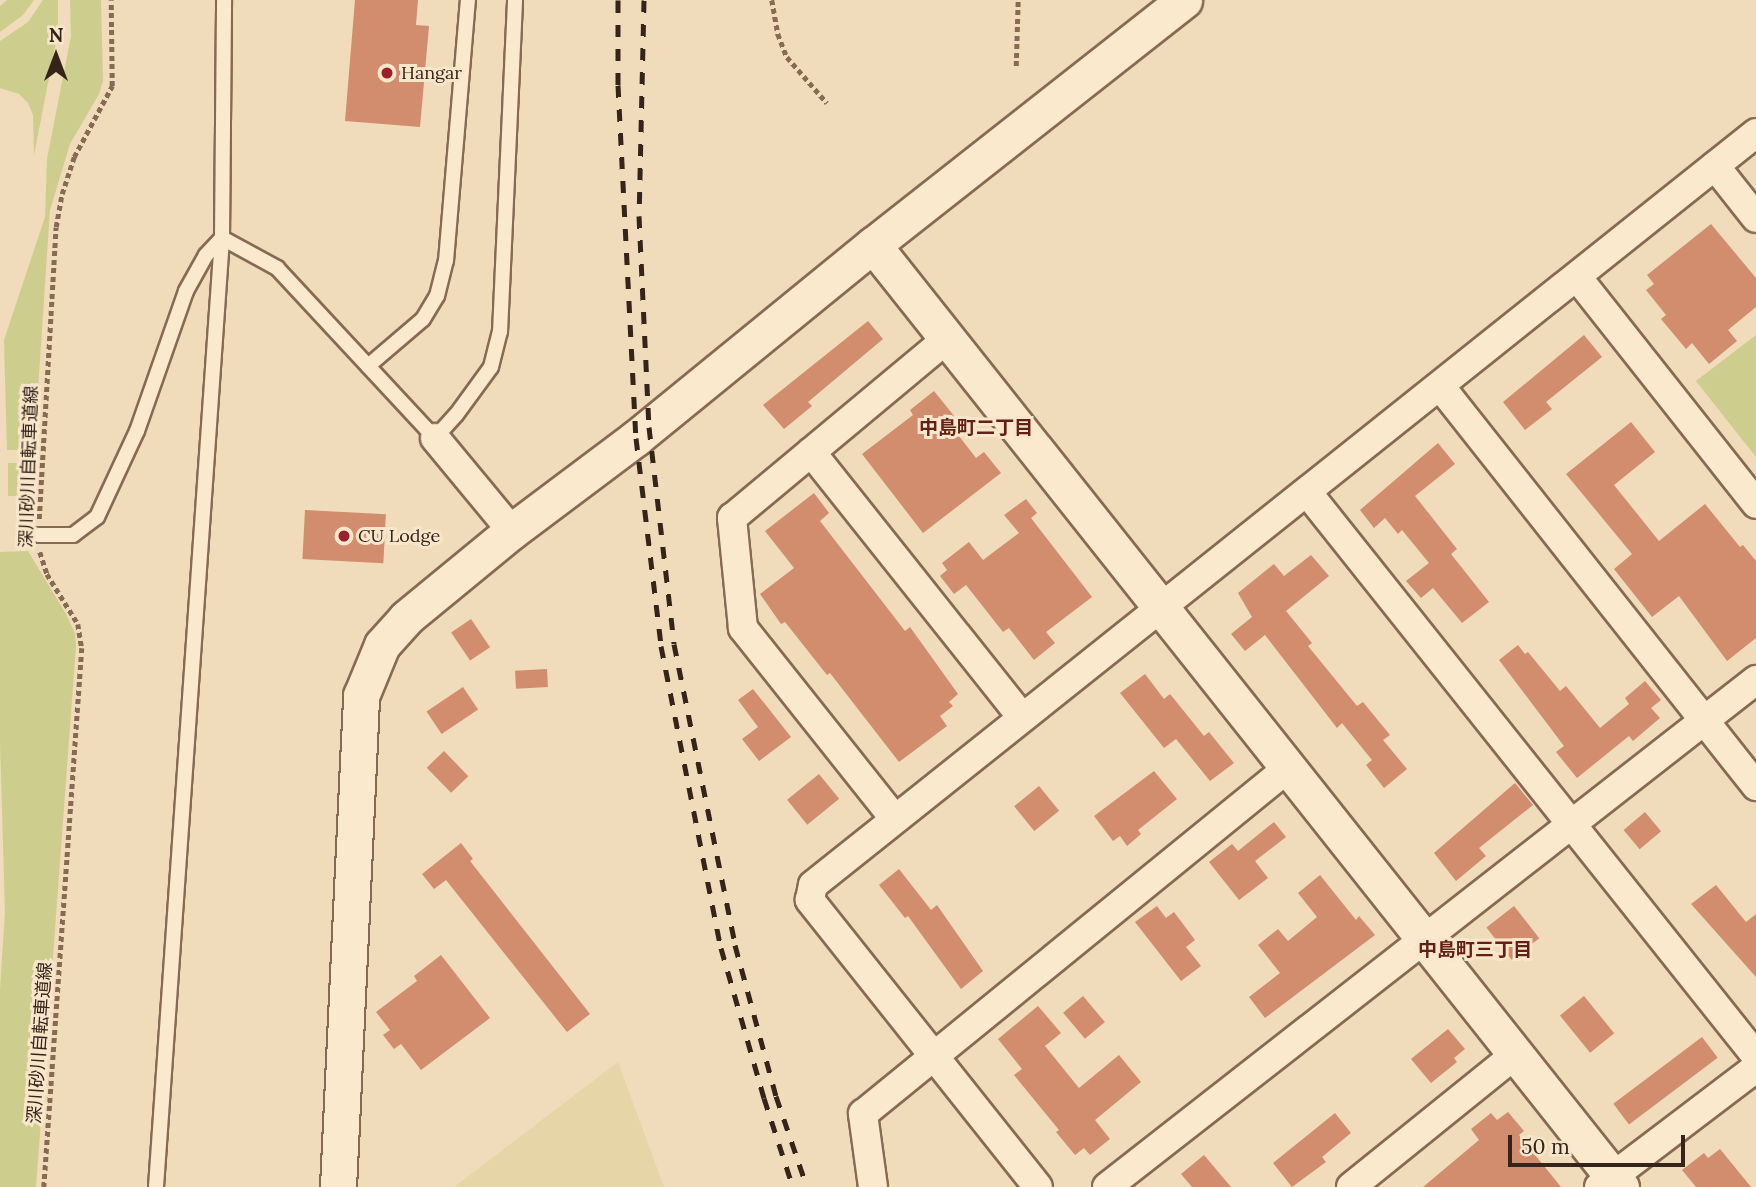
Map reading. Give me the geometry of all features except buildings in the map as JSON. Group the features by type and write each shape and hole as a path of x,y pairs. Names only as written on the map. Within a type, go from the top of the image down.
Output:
{"street":[{"path":"338,1187 361,696 382,645 406,618 512,531 636,438 873,245 1184,0"},
{"path":"1038,1187 810,900 813,885 1756,133"},
{"path":"1715,166 1756,219"},
{"path":"873,245 1516,1054 1611,1184 1756,1068"},
{"path":"1577,276 1756,504"},
{"path":"894,818 743,628 732,518 947,339"},
{"path":"1440,386 1756,786"},
{"path":"435,438 512,531"},
{"path":"811,452 1022,716"},
{"path":"1307,492 1756,1056"},
{"path":"1108,1187 1424,937 1756,680"},
{"path":"873,1187 864,1141 863,1114 1289,767"},
{"path":"1351,1187 1516,1054"}],"lane":[{"path":"156,1187 222,238 224,0"},
{"path":"368,366 423,319 437,296 446,261 468,0"},
{"path":"222,238 277,268 435,438 492,367 500,332 515,0"},
{"path":"38,535 73,536 97,517 137,431 186,291 206,254 222,238"}],"path":[{"name":"深川砂川自転車道線","path":"44,1187 82,648 78,624 47,574 40,556 38,535 55,227 74,156 112,86 111,0"},
{"path":"772,0 778,34 787,57 827,103"},
{"path":"1017,66 1018,0"}],"shaded area":[{"path":"618,1062 664,1187 454,1187"}],"green space":[{"path":"7,0 34,0 23,15 0,32 0,6"},
{"path":"43,0 58,0 58,32 34,155 33,115 28,103 19,94 0,88 0,41 28,22"},
{"path":"70,0 101,0 103,81 99,94 70,144 50,210 34,450 7,450 4,340 45,217 47,159 71,36"},
{"path":"1756,335 1756,457 1696,381"},
{"path":"8,463 33,463 33,496 8,496"},
{"path":"28,551 66,614 75,633 76,646 36,1187 0,1187 0,989 5,912 0,742 0,552"}],"railway":[{"path":"618,0 618,85 636,438 661,646 721,948 793,1187"},
{"path":"644,0 639,216 649,427 674,644 735,945 776,1096 807,1187"}],"place":[{"name":"Hangar","path":"387,73"},
{"name":"CU Lodge","path":"344,536"}],"district":[{"name":"中島町二丁目","path":"976,428"},
{"name":"中島町三丁目","path":"1475,950"}]}
